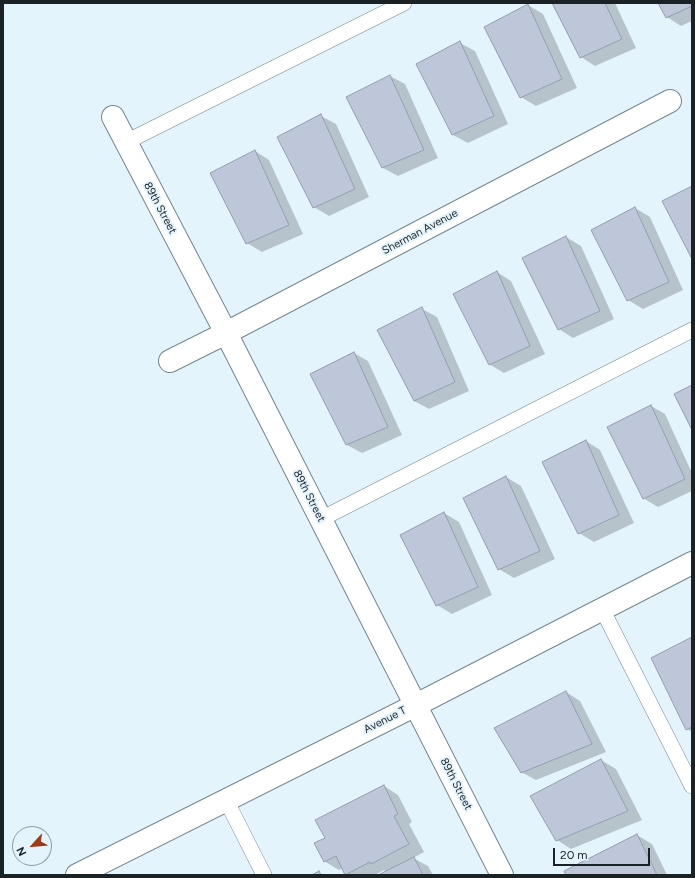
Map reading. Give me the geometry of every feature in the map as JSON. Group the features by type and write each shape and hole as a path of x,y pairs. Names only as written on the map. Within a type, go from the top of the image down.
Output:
{"street":[{"name":"Sherman Avenue","path":"170,361 670,101"},
{"name":"89th Street","path":"113,117 226,333 502,875"},
{"name":"Avenue T","path":"77,875 416,705 692,563"}],"lane":[{"path":"126,142 404,3"},
{"path":"321,520 692,330"},
{"path":"602,609 692,786"},
{"path":"226,800 264,875"}],"building":[{"path":"552,3 605,3 622,39 580,58"},
{"path":"658,3 692,3 692,6 666,18"},
{"path":"528,4 562,79 520,98 484,27"},
{"path":"460,41 494,116 452,135 416,64"},
{"path":"390,75 424,150 382,168 346,97"},
{"path":"321,114 355,189 313,208 277,137"},
{"path":"255,150 289,225 246,244 210,173"},
{"path":"692,186 692,259 662,201"},
{"path":"635,207 669,282 627,301 591,230"},
{"path":"566,236 600,311 558,330 522,258"},
{"path":"497,271 530,346 489,365 453,294"},
{"path":"422,307 455,382 414,401 377,330"},
{"path":"354,352 388,427 346,445 310,374"},
{"path":"692,385 692,430 674,394"},
{"path":"651,405 685,479 643,499 607,427"},
{"path":"586,440 619,515 578,534 542,462"},
{"path":"506,476 540,551 498,570 463,498"},
{"path":"444,512 478,587 436,606 400,535"},
{"path":"692,637 692,727 686,730 651,658"},
{"path":"566,691 592,744 521,773 494,728"},
{"path":"601,759 628,811 556,841 530,796"},
{"path":"384,785 398,814 394,816 409,844 371,864 370,862 345,875 336,856 324,862 314,843 325,838 315,820"},
{"path":"637,834 657,875 566,875 564,871"},
{"path":"414,857 423,875 378,875"},
{"path":"319,871 321,875 312,875"}]}
